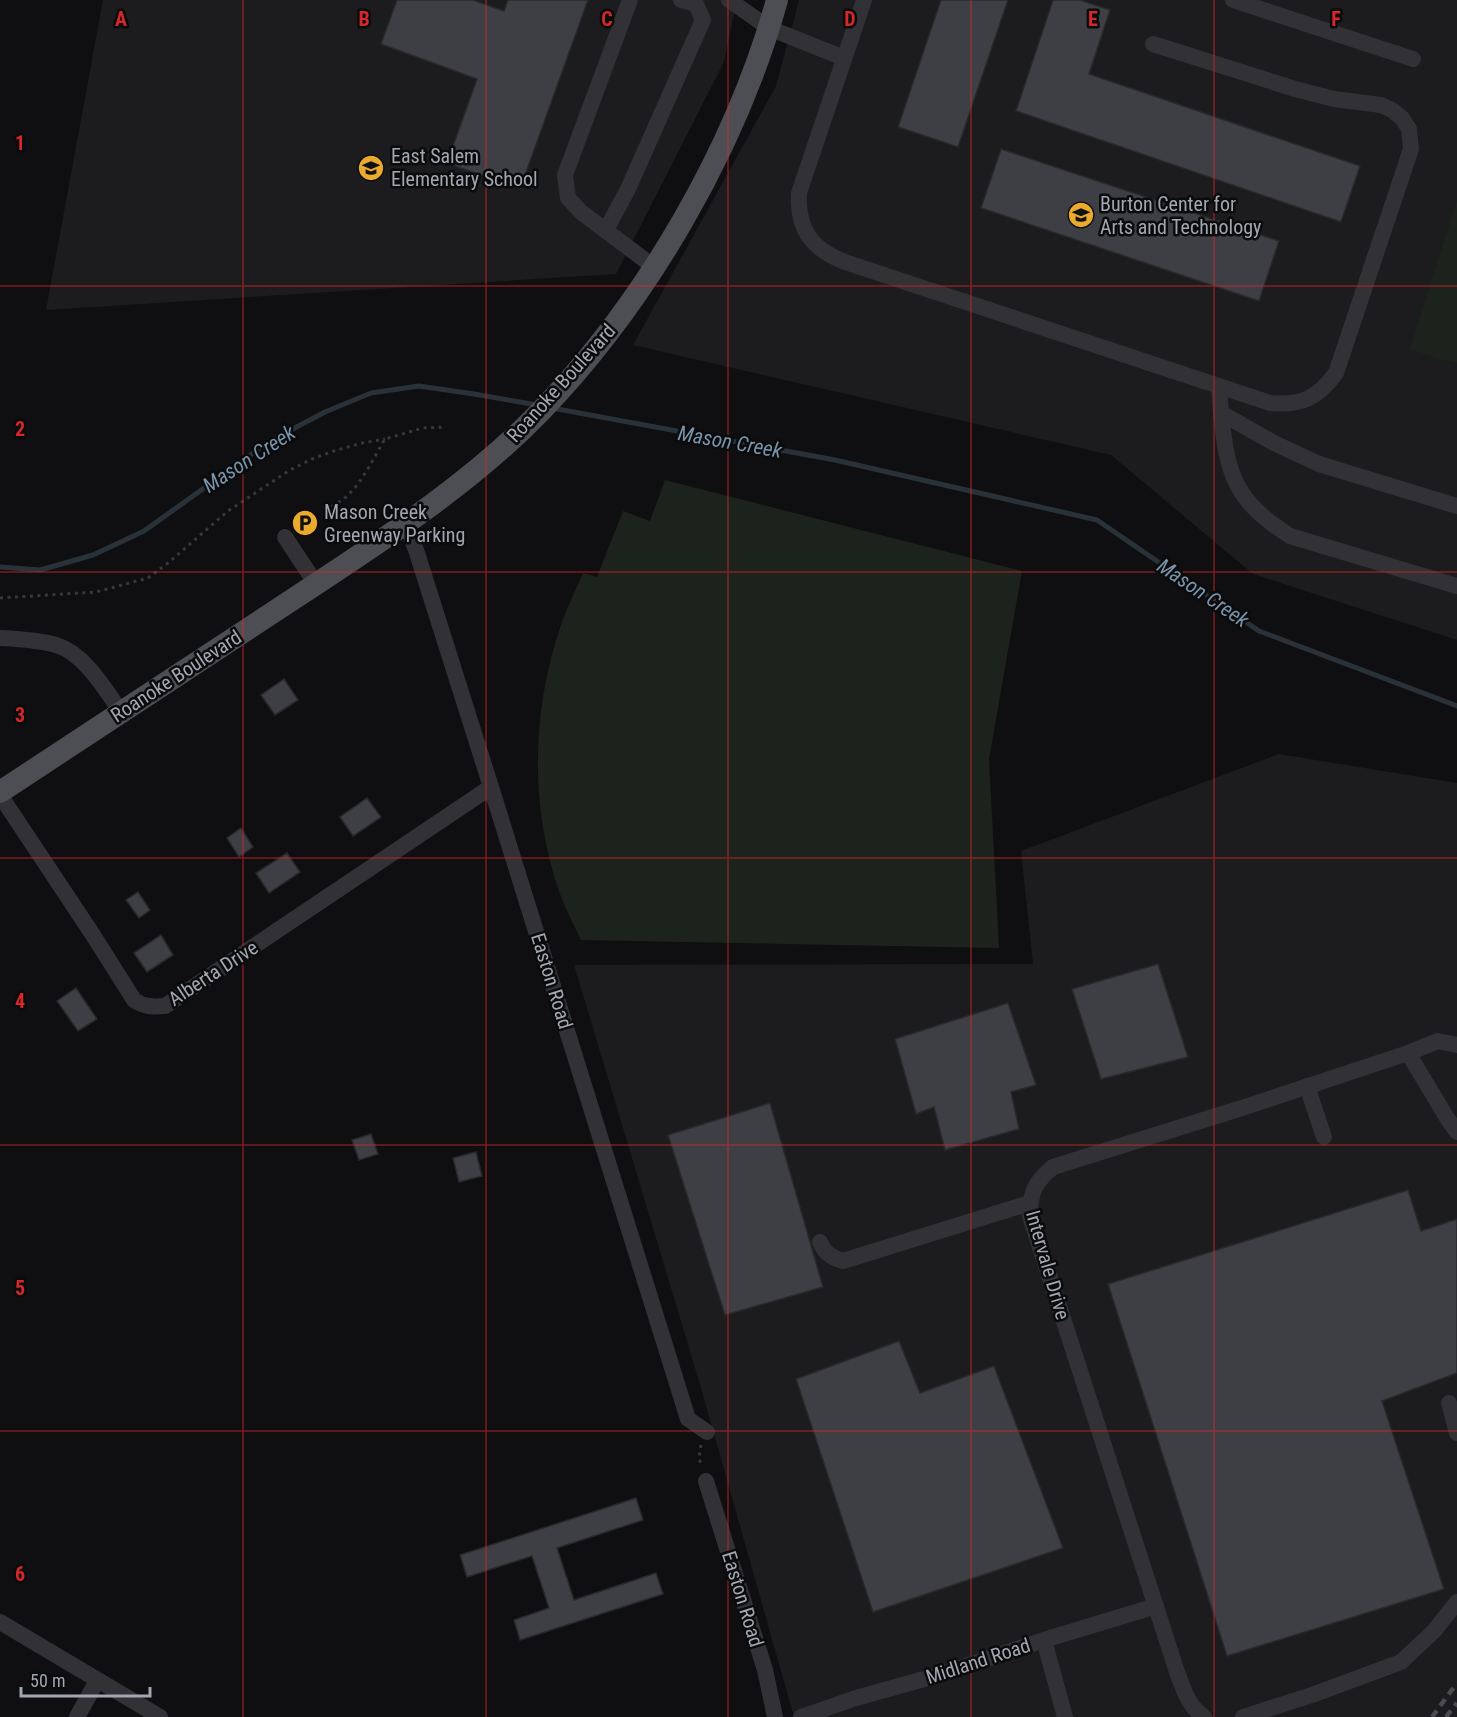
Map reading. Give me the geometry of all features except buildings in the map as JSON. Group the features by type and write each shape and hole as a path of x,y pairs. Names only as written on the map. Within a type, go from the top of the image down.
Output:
{"main road":[{"name":"Roanoke Boulevard","path":"0,794 406,523 461,483 538,414 580,368 620,317 654,267 699,192 747,88 777,0"}],"street":[{"path":"630,0 565,175 568,198 581,212 654,267"},
{"path":"606,230 628,189 703,20 696,4 681,0"},
{"path":"729,0 769,28 844,58"},
{"path":"864,0 799,193 798,206 801,222 814,244 830,256 845,262 1270,403 1301,402 1315,396 1327,386 1336,373 1411,148 1411,136 1408,129 1402,118 1381,105 1334,99 1295,89 1153,44"},
{"path":"1233,0 1413,59"},
{"path":"1219,386 1225,449 1230,470 1239,489 1252,507 1268,522 1290,536 1457,586"},
{"path":"1221,413 1274,443 1320,464 1457,507"},
{"name":"Easton Road","path":"406,523 491,787 688,1419 707,1432"},
{"path":"285,537 316,584"},
{"path":"0,638 58,645 77,657 97,678 121,712"},
{"name":"Alberta Drive","path":"0,794 134,1000 152,1008 165,1006 491,787"},
{"name":"Intervale Drive","path":"1204,1717 1196,1712 1189,1702 1177,1672 1030,1215 1030,1203 1035,1185 1053,1167 1408,1053 1438,1041 1457,1045"},
{"path":"1408,1053 1457,1132"},
{"path":"1307,1086 1324,1137"},
{"path":"820,1242 833,1258 843,1262 1030,1203"},
{"path":"1449,1403 1457,1432"},
{"name":"Easton Road","path":"706,1481 765,1670 776,1717"},
{"path":"1244,1717 1401,1662 1434,1631 1457,1602"},
{"name":"Midland Road","path":"801,1717 1156,1606"},
{"path":"0,1622 160,1717"},
{"path":"1044,1640 1065,1717"},
{"path":"77,1717 97,1681"}],"path":[{"path":"0,598 96,592 148,578 228,511 290,470 312,459 362,443 423,428 445,427"},
{"path":"325,510 349,494 385,439"},
{"path":"706,1481 699,1458 699,1449 707,1432"}],"shaded area":[{"name":"East Salem Elementary School","path":"103,0 737,0 724,62 616,274 46,310"},
{"name":"Burton Center for Arts and Technology","path":"799,0 1457,0 1457,640 1253,574 1111,455 633,345 776,86"},
{"path":"1457,200 1457,363 1410,349"},
{"path":"665,480 1022,571 989,759 999,948 581,940 567,912 550,862 539,795 539,728 550,661 560,628 583,573 597,577 623,511 650,521"},
{"path":"1279,754 1457,783 1457,1717 794,1717 701,1388 574,965 1033,964 1021,851"}],"waterway":[{"name":"Mason Creek","path":"0,567 40,570 93,555 144,531 270,441 325,412 371,393 419,386 537,405"},
{"name":"Mason Creek","path":"552,408 835,460 1097,520 1259,631 1457,706"}],"railway":[{"path":"1432,1717 1457,1683"},
{"path":"1446,1717 1457,1703"}],"place":[{"name":"East Salem Elementary School","path":"371,168"},
{"name":"Burton Center for Arts and Technology","path":"1081,215"},
{"name":"Mason Creek Greenway Parking","path":"305,523"}]}
